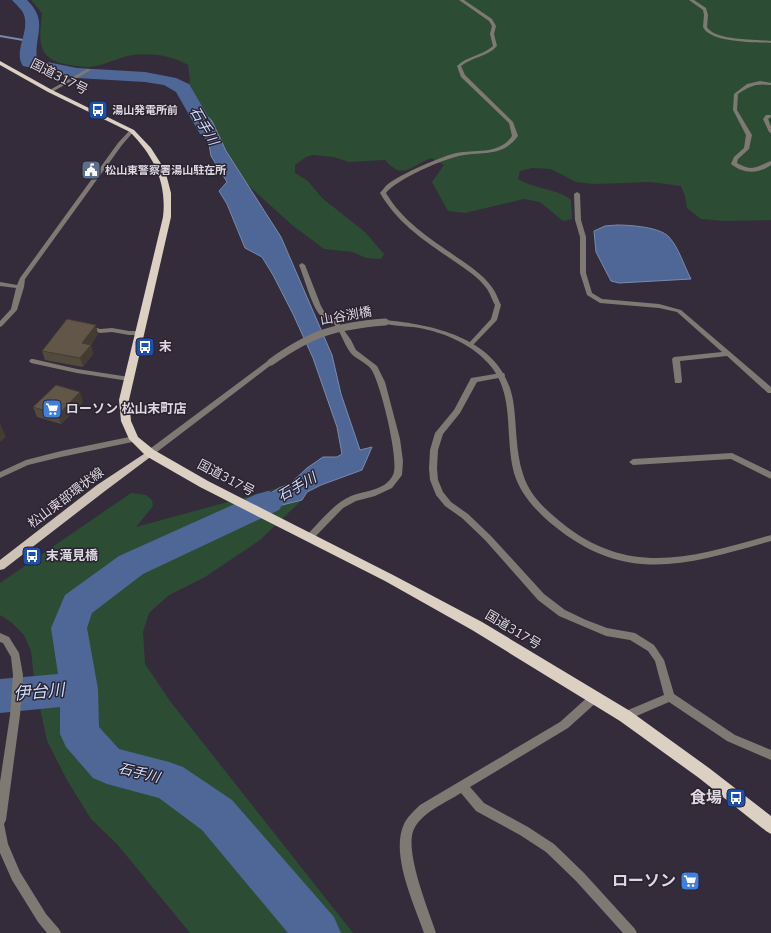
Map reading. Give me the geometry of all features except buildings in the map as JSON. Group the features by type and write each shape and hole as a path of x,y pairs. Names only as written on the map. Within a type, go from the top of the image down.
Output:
{"highway":[{"name":"国道317号","path":"0,63 50,91 132,131 142,141 158,164 168,185 170,204 124,400 126,421 134,439 150,452 204,484 389,578 477,626 625,716 704,773 771,826"}],"main road":[{"name":"松山東部環状線","path":"0,566 150,452"}],"street":[{"path":"461,0 491,20 494,26 492,30 492,38 495,46 491,51 463,62 459,66 463,76 511,123 515,136 506,146 497,150 457,155 419,170 389,185 383,193 387,201 404,220 488,286 498,305 494,320 470,344"},
{"path":"691,0 705,9 707,17 705,26 706,31 710,34 721,37 771,42"},
{"path":"50,91 89,70"},
{"path":"771,84 755,82 745,86 736,94 735,110 748,135 746,149 736,158 734,164 745,170 753,170 766,168 771,163"},
{"path":"771,116 768,116 765,119 771,132"},
{"path":"0,326 14,310 22,280 120,144 132,131"},
{"path":"577,194 578,220 583,237 583,273 588,294 600,301 659,306 679,311 771,391"},
{"path":"302,265 318,306 323,314 334,320 348,340 353,352 362,357 374,368 381,382 396,439 399,461 398,475 389,486 372,494 354,498 340,506 309,538"},
{"path":"0,284 21,286"},
{"name":"山谷渕橋","path":"150,452 296,344 316,334 334,328 357,324 385,322 433,329 449,334 470,344 492,364 501,375"},
{"path":"77,326 100,331 112,330 129,334 140,333"},
{"path":"678,381 676,358 728,354"},
{"path":"33,361 77,371 129,379"},
{"path":"771,538 711,554 655,562 623,558 595,548 565,531 540,509 527,491 518,474 507,388 501,375 474,380 457,411 439,433 434,450 434,480 439,493 448,504 465,516 488,538 541,597 562,613 606,632 632,636 651,648 659,660 670,697 731,738 771,755"},
{"path":"0,474 26,463 47,457 134,439"},
{"path":"633,462 732,456 771,476"},
{"path":"0,820 15,715 18,675 16,656 3,638"},
{"path":"625,716 670,697"},
{"path":"430,933 407,862 404,844 408,827 424,809 564,725 594,698"},
{"path":"462,786 480,807 524,831 550,848 580,877 631,933"},
{"path":"0,828 2,844 16,876 42,918 55,933"}],"green space":[{"path":"31,0 771,0 771,220 724,221 701,219 687,208 685,196 681,186 651,182 593,184 576,182 551,169 532,168 520,171 518,179 531,185 566,196 571,200 572,219 563,221 540,202 524,199 465,213 448,211 432,182 444,165 431,158 412,168 402,171 397,170 385,160 349,162 334,157 313,155 306,157 295,165 295,173 308,181 322,198 365,232 384,254 381,259 366,258 353,252 324,249 292,225 247,184 226,151 212,121 186,94 190,80 188,65 168,57 147,54 132,55 92,67 78,66 51,59 45,54 42,48 40,32 42,13"},
{"path":"279,488 232,518 302,500 260,540 205,577 169,595 149,613 143,632 145,664 170,701 353,933 190,933 117,844 91,819 67,780 47,741 34,679 31,651 24,635 11,622 0,615 0,583 131,493 146,495 152,500 153,506 136,527"}],"water":[{"path":"186,94 212,121 226,151 281,237 332,355 341,394 360,450 372,447 362,470 321,485 307,492 302,500 230,518 279,488 291,483 307,468 323,457 337,457 342,454 337,427 313,358 293,314 262,257 245,248 227,204 219,191 227,182 211,156 209,144 201,129 195,124"},
{"path":"617,225 644,227 665,234 676,246 691,279 619,283 611,281 596,252 594,231 605,226"}],"waterway":[{"name":"石手川","path":"19,0 27,8 31,15 32,29 28,53 29,63 77,73 145,77 170,82 180,86 186,93 207,130"},
{"path":"0,36 29,41"},
{"name":"石手川","path":"79,689 69,628 77,605 131,565 268,502"},
{"name":"伊台川","path":"0,696 79,689"},
{"name":"石手川","path":"79,689 80,734 107,765 169,781 217,815 318,933"}],"place":[{"name":"湯山発電所前","path":"98,110"},
{"name":"松山東警察署湯山駐在所","path":"91,170"},
{"name":"末","path":"145,347"},
{"name":"ローソン 松山末町店","path":"52,409"},
{"name":"末滝見橋","path":"32,556"},
{"name":"食場","path":"736,798"},
{"name":"ローソン","path":"690,881"}]}
